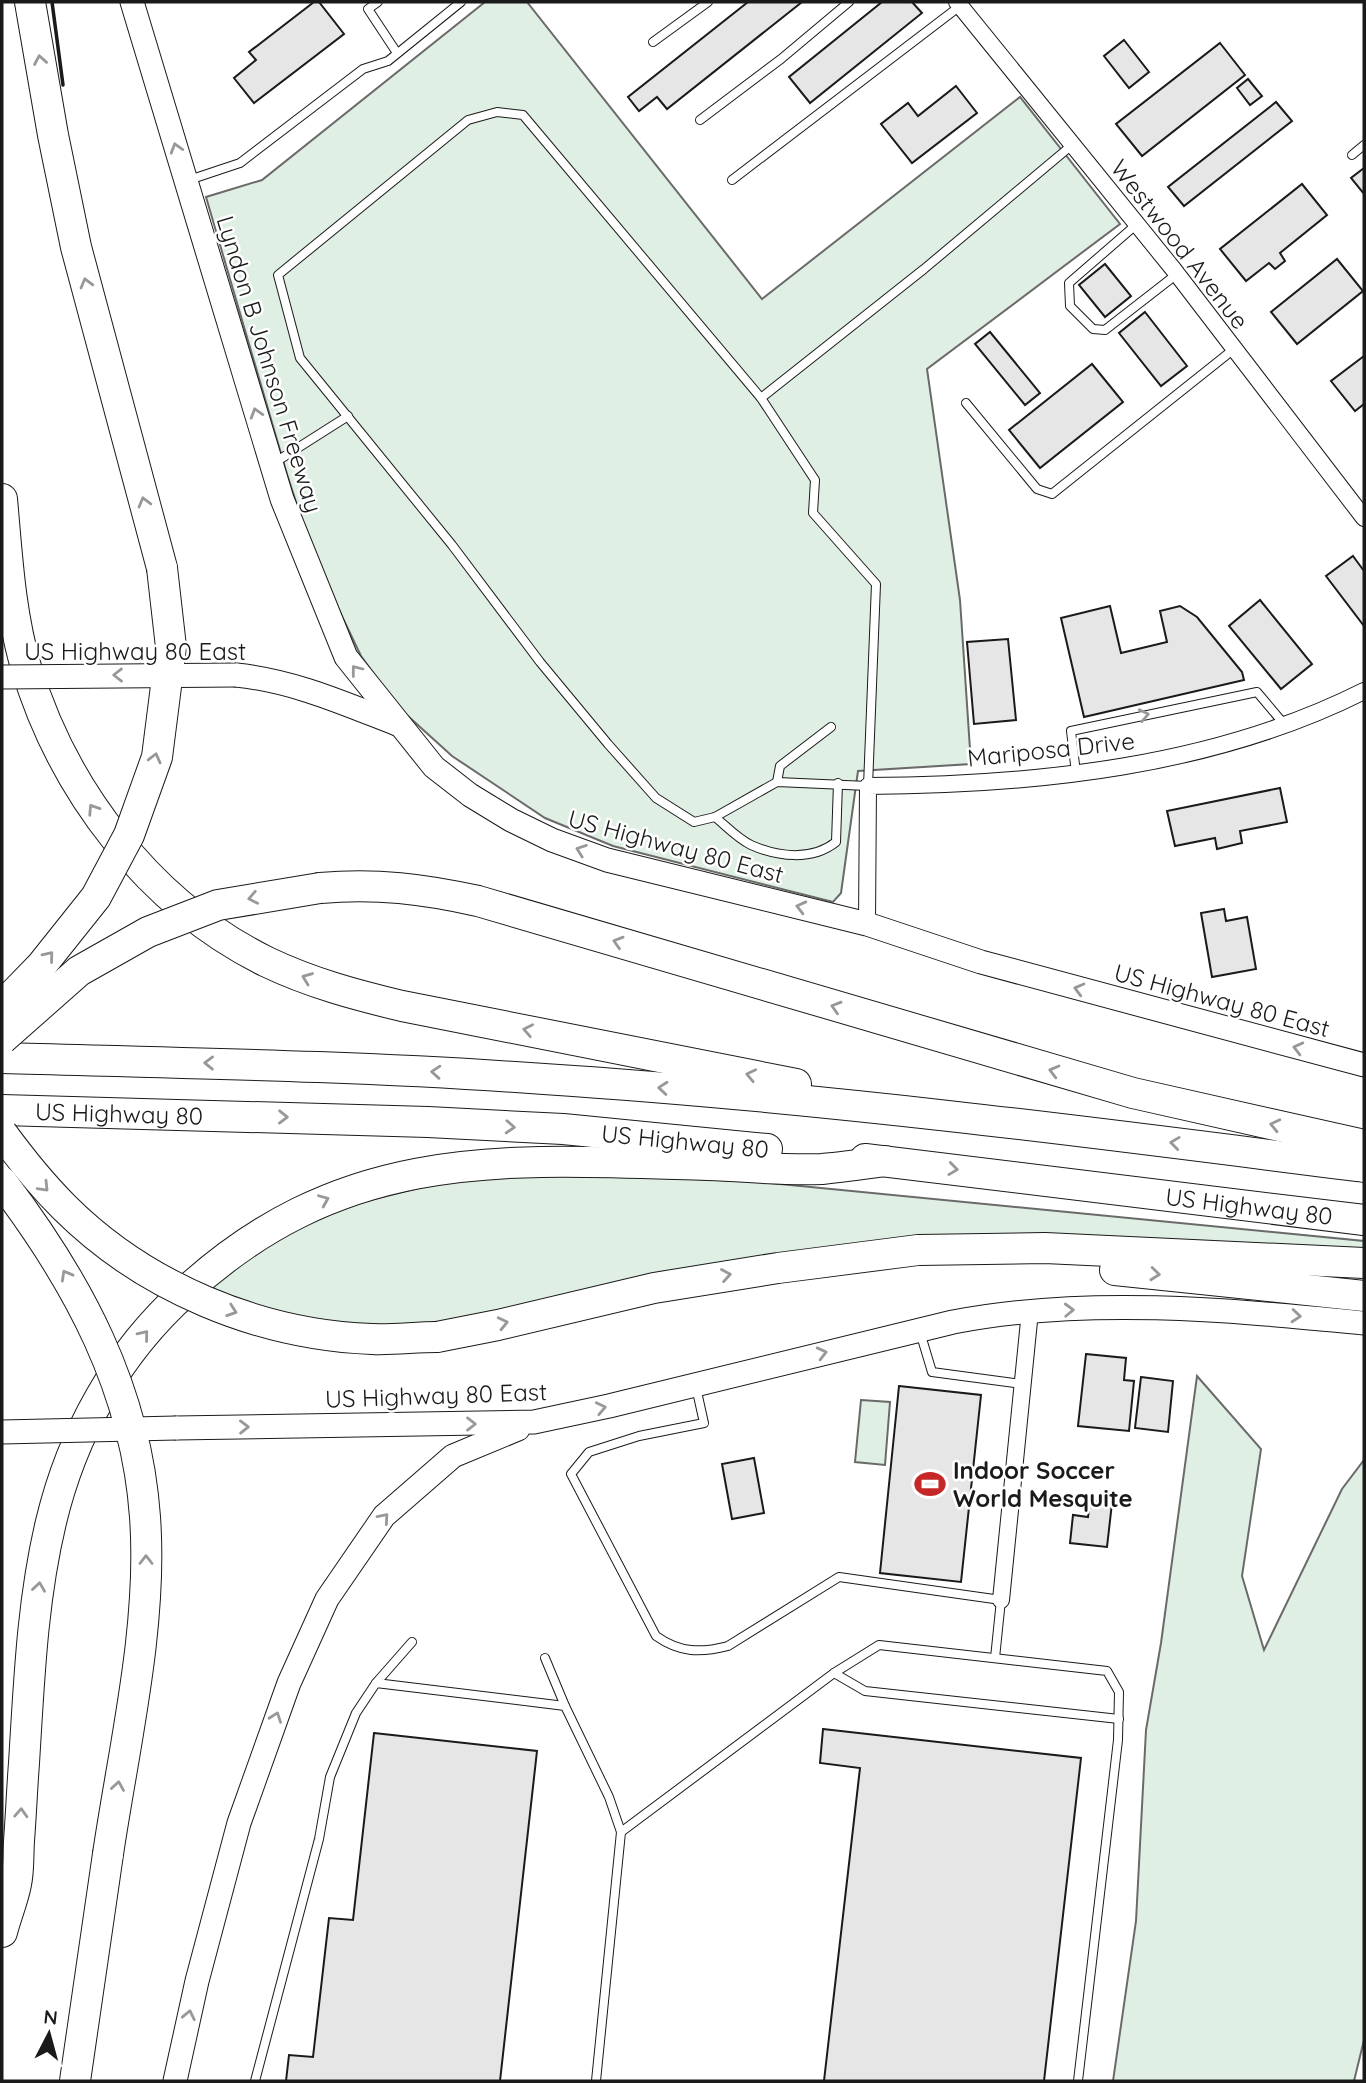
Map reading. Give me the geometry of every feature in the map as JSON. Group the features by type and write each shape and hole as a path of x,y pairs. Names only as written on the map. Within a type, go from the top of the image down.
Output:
{"highway":[{"path":"2,1006 41,966 96,897 130,835 157,757 171,647 162,568 76,247 30,2"},
{"path":"2,499 9,570 25,664 55,744 101,820 143,870 184,907 227,939 306,979 363,997 692,1062 926,1113"},
{"path":"2,1040 79,971 148,932 218,905 276,893 362,884 397,886 478,901 1133,1093 1364,1145"},
{"name":"US Highway 80","path":"2,1058 417,1070 640,1086 926,1113 1364,1167"},
{"name":"US Highway 80","path":"2,1110 291,1117 562,1129 885,1161 1364,1220"},
{"path":"2,1133 36,1178 65,1209 96,1236 150,1275 229,1311 300,1331 373,1339 436,1336 498,1325 654,1287 765,1269 918,1250 1006,1248 1364,1263"},
{"path":"2,1932 17,1881 35,1619 44,1553 60,1487 76,1442 112,1378 155,1322 208,1270 258,1235 318,1203 373,1183 428,1170 523,1162 821,1169 885,1161"},
{"path":"2,1182 40,1232 97,1331 123,1398 141,1477 145,1518 146,1566 142,1623 75,2081"},
{"path":"842,1261 883,1264 953,1262 1058,1265 1364,1296"}],"main road":[{"name":"Lyndon B Johnson Freeway","path":"132,2 282,499 346,657 397,724"},
{"name":"US Highway 80 East","path":"2,677 236,675 269,678 304,688 397,724 434,767 470,795 511,820 552,840 607,860 867,924 981,962 1364,1065"},
{"name":"US Highway 80 East","path":"2,1432 534,1422 992,1314 1124,1308 1221,1311 1364,1322"},
{"path":"175,2081 197,1981 239,1823 289,1683 327,1599 384,1516 453,1456 534,1422"}],"street":[{"name":"Westwood Avenue","path":"958,4 1177,274 1364,517"},
{"name":"Mariposa Drive","path":"868,786 1009,780 1076,773 1176,757 1284,724 1364,691"},
{"path":"867,924 868,786"},
{"path":"1001,1600 1030,1311"}],"lane":[{"path":"377,2 368,9 397,53"},
{"path":"186,181 240,163 363,69 388,61 461,2"},
{"path":"653,42 708,2"},
{"path":"700,120 781,59 849,2"},
{"path":"732,180 958,4"},
{"path":"497,112 523,115 761,398 815,481 813,513 876,584 868,786 777,782 715,817 694,822 656,798 540,662 452,545 300,358 278,275 468,120 497,112"},
{"path":"761,398 924,269 1072,145"},
{"path":"1352,155 1364,145"},
{"path":"1137,225 1069,283 1070,306 1093,329 1105,330 1177,274"},
{"path":"966,403 1037,489 1052,494 1234,349"},
{"path":"272,464 348,416"},
{"path":"1076,773 1071,731 1257,692 1284,724"},
{"path":"777,782 780,766 831,727"},
{"path":"715,817 748,844 788,856 826,850 836,842 838,783"},
{"path":"919,1330 932,1372 1022,1384"},
{"path":"696,1384 704,1423 639,1436 589,1452 571,1474 656,1636 670,1646 686,1651 708,1651 728,1646 839,1577 1001,1600 995,1658"},
{"path":"255,2081 319,1839 330,1777 356,1713 376,1683 412,1642"},
{"path":"621,1832 834,1673 879,1645 1107,1671 1119,1692 1118,1740 1078,2081"},
{"path":"545,1657 565,1706 609,1797 621,1832 596,2081"},
{"path":"834,1673 865,1691 1119,1719"},
{"path":"376,1683 565,1706"}],"green space":[{"path":"485,2 527,2 762,299 1020,97 1120,224 927,369 960,600 971,764 858,771 841,893 833,902 613,846 545,818 452,756 398,707 361,656 314,558 206,197 262,180"},
{"path":"550,1174 750,1181 1364,1241 1364,1253 1016,1237 446,1326 395,1329 298,1320 205,1288 251,1251 326,1211 451,1180"},
{"path":"1197,1376 1261,1449 1242,1576 1264,1650 1342,1489 1364,1460 1364,2040 1354,2081 1113,2081 1136,1921 1146,1730 1161,1643"},
{"path":"861,1400 890,1402 885,1465 855,1462"}],"building":[{"path":"314,2 319,2 344,34 254,103 234,78 256,60 249,52"},
{"path":"748,2 802,2 667,109 657,97 639,111 628,97"},
{"path":"882,2 912,2 922,13 810,103 789,77"},
{"path":"1124,40 1149,72 1129,88 1104,56"},
{"path":"1220,43 1245,75 1142,156 1116,124"},
{"path":"1248,79 1262,96 1250,105 1237,88"},
{"path":"956,86 977,113 912,163 881,124 908,103 918,116"},
{"path":"1276,102 1292,121 1184,206 1168,187"},
{"path":"1364,168 1364,194 1351,178"},
{"path":"1302,184 1327,215 1280,253 1285,261 1275,269 1269,263 1246,281 1220,249"},
{"path":"1337,259 1363,291 1297,344 1271,312"},
{"path":"1105,264 1131,296 1105,317 1079,285"},
{"path":"1145,312 1187,366 1161,386 1119,333"},
{"path":"990,332 1040,393 1025,405 975,344"},
{"path":"1364,356 1364,404 1355,411 1331,381"},
{"path":"1092,364 1123,402 1040,468 1009,430"},
{"path":"1353,556 1364,571 1364,626 1326,576"},
{"path":"1260,600 1312,664 1281,689 1229,626"},
{"path":"1110,606 1121,653 1167,642 1160,611 1180,606 1197,617 1242,672 1244,680 1084,717 1061,618"},
{"path":"1008,639 1016,720 974,724 967,642"},
{"path":"1280,788 1287,822 1240,831 1242,843 1217,849 1215,838 1175,846 1167,811"},
{"path":"1224,909 1226,921 1247,917 1256,969 1212,977 1201,913"},
{"path":"1086,1354 1126,1358 1124,1380 1134,1381 1129,1431 1078,1426"},
{"path":"1141,1377 1173,1381 1168,1432 1135,1428"},
{"name":"Indoor Soccer World Mesquite","path":"899,1386 981,1395 961,1582 880,1573"},
{"path":"754,1458 764,1513 732,1519 722,1464"},
{"path":"1090,1500 1112,1503 1107,1547 1070,1543 1073,1515 1088,1517"},
{"path":"823,1729 1081,1758 1044,2081 824,2081 860,1768 820,1763"},
{"path":"374,1733 537,1751 500,2081 286,2081 289,2055 313,2057 329,1918 353,1920"}],"wall":[{"path":"52,2 63,85"}],"place":[{"name":"Indoor Soccer World Mesquite","path":"930,1484"}]}
